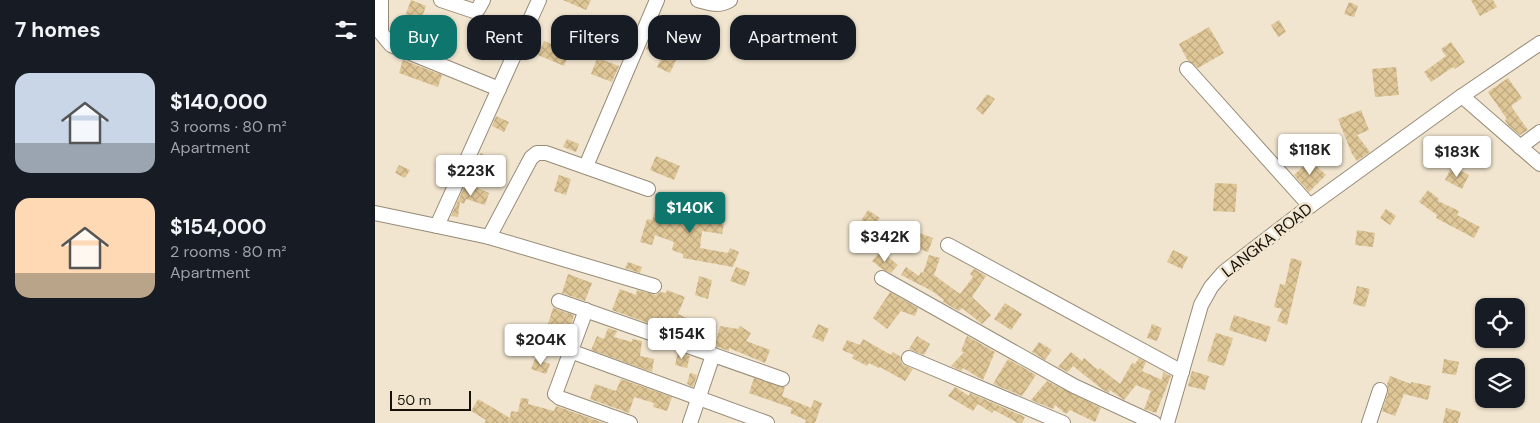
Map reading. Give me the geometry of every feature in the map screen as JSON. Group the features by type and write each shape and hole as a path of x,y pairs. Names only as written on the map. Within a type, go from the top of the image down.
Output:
{"street":[{"path":"381,0 381,33 385,40 398,48 499,89"},
{"path":"441,0 474,11 478,9 483,0"},
{"path":"437,226 539,0"},
{"path":"586,166 657,0"},
{"path":"698,0 723,4 730,0"},
{"name":"LANGKA ROAD","path":"1167,423 1201,305 1211,287 1224,272 1310,206 1462,96 1540,43"},
{"path":"1187,69 1310,206"},
{"path":"1462,96 1540,164"},
{"path":"1520,147 1540,132"},
{"path":"489,237 531,158 537,153 546,153 648,189"},
{"path":"375,213 489,237 654,286"},
{"path":"949,245 1182,372"},
{"path":"882,278 1075,386 1154,423"},
{"path":"559,301 782,378"},
{"path":"586,310 555,394 561,398 630,423"},
{"path":"570,352 767,423"},
{"path":"690,423 713,355"},
{"path":"909,358 1063,423"},
{"path":"1369,423 1380,390"}],"building":[{"path":"411,0 426,6 423,15 405,15"},
{"path":"563,0 591,0 586,10"},
{"path":"1471,0 1493,0 1497,7 1480,16"},
{"path":"1349,2 1358,6 1354,17 1344,14"},
{"path":"1279,20 1286,32 1278,37 1271,25"},
{"path":"1209,27 1224,53 1198,68 1188,61 1179,44"},
{"path":"544,41 551,44 551,60 567,60 564,66 541,56 541,48"},
{"path":"1451,42 1465,62 1455,69 1453,67 1431,82 1424,72 1446,56 1441,49"},
{"path":"403,60 442,75 438,87 399,73"},
{"path":"596,60 602,60 619,66 612,82 591,74"},
{"path":"661,60 676,60 670,73 657,67"},
{"path":"1396,67 1399,95 1375,97 1372,69"},
{"path":"1508,78 1522,98 1511,106 1528,130 1520,135 1508,125 1505,120 1507,119 1488,92"},
{"path":"987,94 995,99 983,115 976,109"},
{"path":"1361,110 1369,130 1357,135 1370,152 1357,161 1352,154 1338,119"},
{"path":"496,116 509,122 504,132 492,126"},
{"path":"567,139 579,144 576,152 563,147"},
{"path":"481,153 494,160 486,175 473,168"},
{"path":"656,156 680,166 674,180 650,170"},
{"path":"1310,160 1326,175 1309,192 1294,175"},
{"path":"399,165 410,170 405,178 395,173"},
{"path":"1452,166 1469,175 1462,189 1445,180"},
{"path":"559,175 571,179 566,195 554,191"},
{"path":"466,183 489,193 485,205 466,199 464,204 460,202 458,217 451,216"},
{"path":"1215,183 1237,184 1235,212 1213,211"},
{"path":"1428,190 1439,199 1438,201 1459,211 1457,215 1480,227 1474,238 1436,218 1437,215 1419,202"},
{"path":"708,196 719,198 716,223 724,224 722,234 702,231 700,248 728,253 730,248 739,252 733,267 683,258 683,254 672,250 674,242 655,235 652,245 640,242 647,219 652,220 656,209 680,217 682,210 705,217"},
{"path":"1386,209 1396,216 1390,225 1380,218"},
{"path":"868,210 880,218 877,222 904,235 909,223 919,227 917,232 933,238 928,252 892,239 890,242 859,224"},
{"path":"1357,230 1375,233 1373,247 1355,245"},
{"path":"1173,250 1188,257 1182,269 1167,262"},
{"path":"881,251 898,265 891,273 872,261"},
{"path":"929,255 940,258 934,275 960,294 973,277 970,274 974,269 986,276 972,297 991,315 982,324 962,308 959,311 943,302 944,300 932,291 901,275 906,267 919,276 921,272 923,273"},
{"path":"1291,258 1302,261 1287,325 1277,321 1282,309 1274,307 1280,284 1285,285"},
{"path":"628,262 642,267 640,273 625,268"},
{"path":"736,267 750,272 745,286 730,281"},
{"path":"568,274 592,283 585,301 562,293"},
{"path":"699,276 712,280 708,299 695,295"},
{"path":"1357,286 1370,289 1365,307 1353,304"},
{"path":"620,289 636,295 637,290 656,295 660,292 666,293 667,290 685,297 678,314 694,321 687,337 612,310"},
{"path":"890,292 918,308 915,316 901,311 887,329 873,318"},
{"path":"1005,303 1022,314 1011,330 994,319"},
{"path":"553,308 574,315 569,331 548,324"},
{"path":"1234,315 1271,327 1266,342 1229,330"},
{"path":"818,324 829,329 823,342 812,337"},
{"path":"1152,324 1162,328 1157,341 1147,338"},
{"path":"720,326 738,329 740,326 751,333 746,341 770,350 765,363 729,348 729,351 715,346"},
{"path":"608,328 617,331 614,337 632,342 632,339 642,341 640,356 654,359 652,372 591,350 597,336 604,339"},
{"path":"1216,333 1233,338 1224,366 1207,361"},
{"path":"917,336 930,344 924,355 909,349"},
{"path":"967,336 995,352 983,380 963,368 961,371 951,366 964,352 961,351"},
{"path":"863,339 891,355 893,352 901,357 902,364 913,369 905,381 880,367 869,363 867,366 852,358 854,355 842,350 847,340 860,345"},
{"path":"1039,342 1052,350 1045,360 1032,352"},
{"path":"678,352 690,356 687,368 675,365"},
{"path":"1071,352 1082,361 1084,358 1098,370 1100,368 1120,384 1132,363 1135,364 1139,358 1146,362 1142,371 1162,380 1163,372 1171,376 1156,413 1144,409 1151,391 1136,385 1124,400 1110,390 1109,393 1102,389 1073,366 1068,372 1058,367"},
{"path":"535,359 550,364 546,374 531,369"},
{"path":"1008,359 1036,375 1022,396 993,384"},
{"path":"1444,359 1459,362 1456,375 1442,373"},
{"path":"1192,371 1209,376 1205,390 1188,386"},
{"path":"690,373 697,375 693,387 687,384"},
{"path":"1390,376 1411,384 1411,382 1431,386 1428,400 1404,394 1395,416 1382,411 1388,393 1387,384"},
{"path":"754,378 785,387 782,396 811,408 814,400 822,403 815,423 805,423 806,420 790,413 792,408 749,393"},
{"path":"621,379 672,397 667,411 653,407 654,403 634,397 629,413 590,399 595,384 616,391"},
{"path":"1047,381 1101,408 1095,422 1070,410 1066,414 1055,405 1053,409 1031,400"},
{"path":"955,387 969,396 970,393 1025,417 1022,423 1018,423 994,410 992,413 978,404 973,411 948,396"},
{"path":"521,398 529,399 528,404 554,411 556,406 604,423 484,423 486,420 471,411 478,399 510,418 511,411 518,412"},
{"path":"1446,408 1461,412 1458,423 1443,423"}]}
